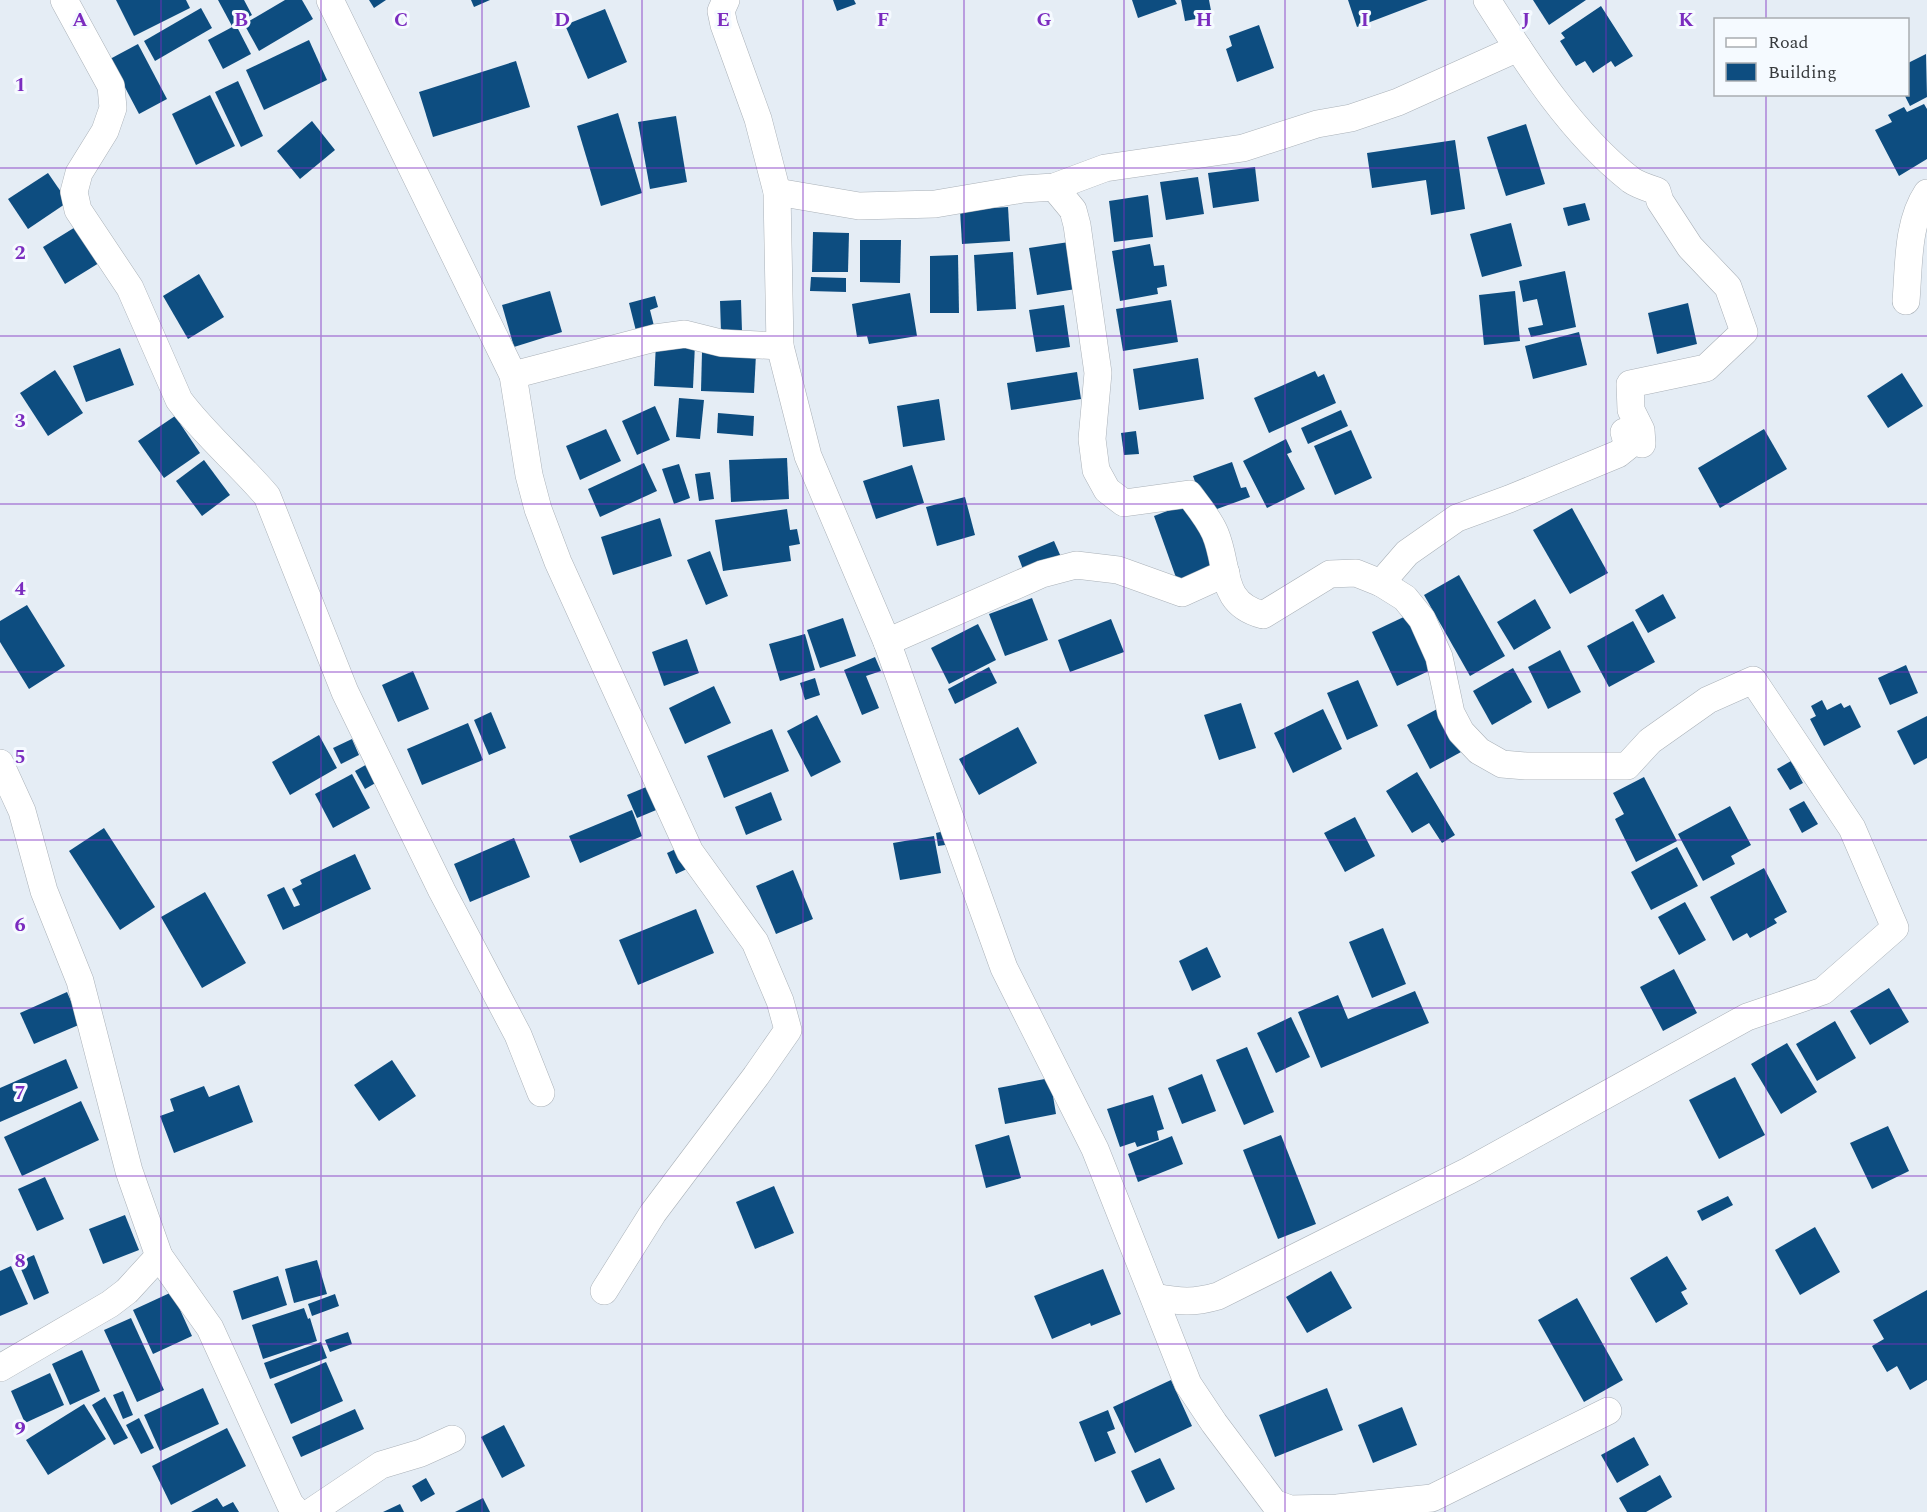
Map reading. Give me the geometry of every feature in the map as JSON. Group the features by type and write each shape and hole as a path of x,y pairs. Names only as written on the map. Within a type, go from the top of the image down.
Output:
{"street":[{"path":"63,0 111,86 113,108 105,131 79,173 74,192 78,210 129,288 179,400 191,416 267,496 345,692 442,891 518,1035 541,1093"},
{"path":"330,0 513,375 529,475 538,509 558,562 690,852 755,942 780,1001 788,1030 653,1213 604,1291"},
{"path":"726,0 721,11 724,25 758,119 777,192 780,346 808,456 887,642 1004,968 1095,1149 1188,1384 1274,1503 1290,1509 1337,1508 1432,1498 1608,1411"},
{"path":"1381,583 1407,554 1457,518 1618,454 1628,446 1624,432 1642,444 1641,430 1630,410 1630,384 1706,368 1744,332 1728,287 1690,247 1656,191 1633,182 1579,130 1518,48 1487,0"},
{"path":"777,192 859,206 935,204 1023,189 1054,187 1105,168 1243,148 1317,124 1351,118 1398,102 1518,48"},
{"path":"1054,187 1073,210 1077,225 1098,373 1092,439 1096,470 1107,490 1124,503 1189,494 1215,532 1230,593 1248,611 1263,615 1330,574 1356,573 1381,583 1404,598 1422,619 1439,657 1451,713 1461,732 1479,751 1502,764 1627,766 1650,741 1708,700 1753,680 1852,828 1895,928 1823,991 1747,1017 1468,1171 1218,1296 1198,1302 1155,1297"},
{"path":"1906,301 1912,236 1919,206 1927,193"},
{"path":"513,375 655,338 685,334 721,344 780,346"},
{"path":"887,642 1042,574 1076,566 1118,570 1182,593 1226,573"},
{"path":"0,763 22,811 44,891 80,981 129,1171 159,1256 210,1328 225,1356 290,1504 297,1512"},
{"path":"0,1368 110,1304 127,1291 159,1256"},
{"path":"311,1512 381,1466 421,1453 452,1439"}],"building":[{"path":"116,0 186,0 190,8 134,36"},
{"path":"218,0 244,0 252,15 232,26"},
{"path":"285,0 302,0 313,19 259,51 244,24"},
{"path":"369,0 386,0 374,8"},
{"path":"471,0 490,0 474,7"},
{"path":"833,0 854,0 856,4 837,11"},
{"path":"1132,0 1175,0 1177,4 1138,18"},
{"path":"1181,0 1209,0 1212,16 1185,21"},
{"path":"1348,0 1428,0 1357,27"},
{"path":"1533,0 1586,0 1549,25"},
{"path":"1601,6 1633,56 1615,67 1611,61 1593,73 1585,61 1576,66 1560,41 1565,38 1561,33"},
{"path":"201,8 212,28 155,61 144,41"},
{"path":"605,9 627,62 588,79 565,25"},
{"path":"236,25 251,54 223,69 208,40"},
{"path":"1259,25 1274,68 1237,82 1226,49 1232,46 1229,36"},
{"path":"309,40 327,80 264,110 246,70"},
{"path":"138,44 167,99 139,114 110,59"},
{"path":"1926,54 1927,97 1910,106 1905,96 1909,96 1909,62"},
{"path":"516,61 530,107 433,137 419,92"},
{"path":"238,81 263,136 241,147 215,92"},
{"path":"210,95 235,146 196,165 172,114"},
{"path":"1924,104 1927,109 1927,159 1899,176 1875,130 1892,122 1888,115 1904,107 1907,112"},
{"path":"618,113 642,193 601,206 577,126"},
{"path":"676,116 687,182 650,189 638,122"},
{"path":"312,121 335,150 300,179 277,151"},
{"path":"1526,124 1545,184 1506,196 1487,137"},
{"path":"1455,140 1465,209 1431,215 1426,180 1372,188 1367,153"},
{"path":"1255,167 1259,201 1213,208 1208,173"},
{"path":"48,173 68,202 28,229 8,199"},
{"path":"1198,177 1204,214 1166,220 1160,182"},
{"path":"1148,195 1153,237 1114,242 1109,201"},
{"path":"1585,203 1590,220 1568,226 1563,208"},
{"path":"1008,207 1010,241 962,244 960,210"},
{"path":"1511,223 1522,266 1482,277 1470,234"},
{"path":"77,226 99,263 65,284 43,247"},
{"path":"813,232 849,233 848,272 812,272"},
{"path":"860,240 901,240 900,283 860,282"},
{"path":"1069,242 1076,289 1037,295 1029,248"},
{"path":"1150,244 1154,266 1164,265 1167,286 1157,288 1158,294 1120,301 1112,251"},
{"path":"1013,252 1016,309 977,311 974,255"},
{"path":"958,255 959,313 930,313 930,256"},
{"path":"1565,271 1576,327 1531,337 1528,328 1543,325 1537,299 1523,302 1519,281"},
{"path":"199,274 224,317 188,339 163,296"},
{"path":"811,277 846,278 846,292 810,291"},
{"path":"550,291 562,332 514,347 502,305"},
{"path":"1515,291 1520,341 1484,345 1479,295"},
{"path":"910,293 917,336 869,344 867,336 857,337 852,304"},
{"path":"655,296 658,307 650,310 655,330 637,335 629,303"},
{"path":"741,300 742,331 721,332 720,301"},
{"path":"1171,300 1178,342 1123,351 1116,309"},
{"path":"1688,303 1697,344 1657,354 1648,313"},
{"path":"1064,305 1070,347 1036,352 1029,310"},
{"path":"1579,332 1587,365 1533,379 1525,346"},
{"path":"656,342 695,344 693,388 654,386"},
{"path":"120,348 134,385 86,402 73,366"},
{"path":"702,352 756,354 754,393 701,391"},
{"path":"1198,358 1204,399 1139,410 1133,369"},
{"path":"55,370 83,413 48,436 20,393"},
{"path":"1315,371 1318,377 1324,374 1336,403 1269,433 1254,398"},
{"path":"1077,372 1081,399 1011,410 1007,383"},
{"path":"1902,373 1923,406 1888,428 1867,396"},
{"path":"679,398 704,400 700,439 676,437"},
{"path":"939,399 945,440 903,447 897,406"},
{"path":"655,406 670,440 637,455 622,421"},
{"path":"1341,410 1348,426 1308,444 1301,428"},
{"path":"718,413 754,416 753,436 717,433"},
{"path":"175,416 200,453 164,478 138,441"},
{"path":"606,429 621,461 580,480 566,446"},
{"path":"1764,429 1787,469 1720,508 1698,468"},
{"path":"1351,430 1372,478 1335,495 1314,446"},
{"path":"1136,431 1139,454 1124,455 1121,433"},
{"path":"1286,439 1292,452 1287,454 1305,489 1267,508 1243,461"},
{"path":"787,458 789,499 731,502 729,460"},
{"path":"204,460 230,495 202,516 176,481"},
{"path":"1232,462 1241,488 1246,487 1250,497 1206,513 1193,476"},
{"path":"644,463 657,491 600,517 588,489"},
{"path":"679,464 690,498 674,504 662,469"},
{"path":"912,465 924,503 876,519 863,481"},
{"path":"710,472 714,499 699,501 695,474"},
{"path":"965,497 975,535 937,546 926,507"},
{"path":"1191,502 1215,570 1178,583 1154,516"},
{"path":"1572,508 1608,573 1570,594 1533,530"},
{"path":"787,509 790,530 797,529 800,544 789,546 791,561 723,571 715,520"},
{"path":"660,518 672,556 613,575 601,537"},
{"path":"1054,541 1061,557 1024,572 1018,556"},
{"path":"710,551 728,596 706,605 687,560"},
{"path":"1459,575 1505,656 1470,676 1424,595"},
{"path":"1663,594 1676,618 1648,633 1635,610"},
{"path":"1032,598 1048,640 1005,656 989,614"},
{"path":"1535,599 1551,628 1514,650 1497,622"},
{"path":"27,605 65,666 29,689 0,642 0,621"},
{"path":"1410,614 1435,668 1397,686 1372,632"},
{"path":"843,618 856,656 820,668 807,630"},
{"path":"1111,619 1124,652 1070,672 1058,640"},
{"path":"1633,621 1655,662 1609,687 1587,646"},
{"path":"978,624 996,660 949,684 931,648"},
{"path":"805,634 815,670 780,681 769,644"},
{"path":"687,639 699,673 664,686 652,652"},
{"path":"1560,650 1581,692 1548,709 1528,667"},
{"path":"875,657 881,671 866,676 879,708 862,715 844,670"},
{"path":"1906,665 1918,693 1890,705 1878,678"},
{"path":"989,667 997,683 955,704 948,689"},
{"path":"1513,668 1532,702 1492,725 1473,691"},
{"path":"413,671 429,709 398,722 382,685"},
{"path":"815,678 820,695 805,700 800,683"},
{"path":"1358,680 1378,726 1347,740 1327,693"},
{"path":"714,686 731,723 685,744 669,708"},
{"path":"1822,700 1827,710 1841,703 1844,708 1850,705 1861,727 1824,746 1810,719 1816,716 1811,706"},
{"path":"1241,703 1256,748 1219,760 1204,715"},
{"path":"1439,708 1461,752 1430,769 1407,725"},
{"path":"1323,709 1342,749 1293,773 1274,733"},
{"path":"491,712 506,748 489,755 474,720"},
{"path":"817,715 841,762 811,777 787,731"},
{"path":"1927,716 1927,758 1914,765 1897,731"},
{"path":"468,723 483,760 422,785 407,749"},
{"path":"1018,727 1037,763 979,795 959,759"},
{"path":"772,729 789,771 724,798 707,756"},
{"path":"319,735 337,768 290,795 272,762"},
{"path":"352,739 359,755 341,764 333,748"},
{"path":"1791,761 1803,783 1790,790 1777,769"},
{"path":"369,763 379,781 365,789 355,771"},
{"path":"1417,772 1455,835 1442,843 1429,823 1412,833 1386,791"},
{"path":"352,774 370,808 333,828 315,794"},
{"path":"1644,777 1677,841 1636,862 1615,819 1624,814 1613,793"},
{"path":"651,785 661,808 637,818 627,795"},
{"path":"771,792 782,820 746,835 735,807"},
{"path":"1804,801 1818,824 1802,833 1789,809"},
{"path":"1730,806 1751,845 1731,856 1735,864 1703,881 1678,834"},
{"path":"632,810 642,836 580,863 569,836"},
{"path":"1355,817 1375,856 1345,872 1324,833"},
{"path":"104,828 155,907 120,930 69,851"},
{"path":"949,830 952,844 938,846 936,833"},
{"path":"934,836 941,873 900,880 893,843"},
{"path":"514,838 530,877 470,902 454,864"},
{"path":"680,847 689,868 676,874 667,853"},
{"path":"1677,847 1698,886 1651,910 1631,872"},
{"path":"355,854 371,889 283,930 267,895 284,887 294,907 300,905 292,889 302,884 300,880"},
{"path":"1764,868 1787,912 1774,919 1777,923 1750,938 1747,933 1733,941 1710,897"},
{"path":"793,870 813,919 776,934 756,886"},
{"path":"205,892 246,963 202,988 161,917"},
{"path":"1685,902 1706,940 1679,955 1658,917"},
{"path":"696,909 714,953 638,985 619,940"},
{"path":"1383,928 1406,984 1372,998 1349,942"},
{"path":"1207,947 1221,977 1192,991 1179,961"},
{"path":"1674,969 1697,1013 1663,1031 1640,987"},
{"path":"1889,988 1909,1022 1870,1045 1850,1011"},
{"path":"1415,991 1429,1023 1321,1068 1298,1012 1338,995 1348,1019"},
{"path":"67,992 81,1024 34,1044 20,1013"},
{"path":"1291,1017 1310,1057 1276,1073 1257,1033"},
{"path":"1835,1021 1856,1058 1817,1081 1796,1044"},
{"path":"1787,1043 1817,1092 1781,1114 1751,1064"},
{"path":"1247,1047 1274,1112 1244,1125 1216,1060"},
{"path":"66,1059 78,1088 0,1122 0,1088"},
{"path":"392,1060 416,1096 379,1121 354,1085"},
{"path":"1202,1074 1216,1111 1182,1124 1168,1088"},
{"path":"1735,1077 1765,1135 1719,1159 1689,1100"},
{"path":"1050,1078 1056,1114 1005,1124 998,1088"},
{"path":"239,1085 253,1122 174,1153 160,1116 174,1111 170,1099 204,1086 209,1097"},
{"path":"1153,1095 1164,1129 1157,1131 1159,1140 1137,1147 1135,1142 1120,1147 1107,1109"},
{"path":"81,1101 99,1140 22,1176 4,1137"},
{"path":"1888,1126 1909,1171 1872,1189 1850,1143"},
{"path":"1009,1135 1021,1178 986,1188 975,1145"},
{"path":"1281,1135 1316,1224 1278,1239 1243,1150"},
{"path":"1172,1136 1183,1164 1138,1182 1128,1154"},
{"path":"45,1177 64,1219 37,1231 18,1189"},
{"path":"774,1186 794,1233 755,1249 736,1202"},
{"path":"1728,1196 1733,1205 1702,1221 1697,1211"},
{"path":"125,1215 139,1250 103,1264 89,1229"},
{"path":"1815,1227 1840,1272 1800,1295 1775,1250"},
{"path":"34,1255 49,1293 34,1300 18,1262"},
{"path":"1667,1256 1687,1289 1681,1292 1688,1304 1656,1323 1630,1278"},
{"path":"317,1260 327,1294 294,1303 285,1269"},
{"path":"11,1266 28,1304 0,1316 0,1271"},
{"path":"1103,1269 1121,1314 1091,1326 1090,1323 1052,1339 1034,1296"},
{"path":"1331,1271 1352,1308 1307,1333 1286,1297"},
{"path":"278,1276 287,1305 242,1320 233,1291"},
{"path":"1927,1290 1927,1380 1910,1390 1897,1366 1887,1372 1872,1346 1884,1339 1873,1320"},
{"path":"172,1292 192,1336 153,1354 133,1310"},
{"path":"335,1294 339,1306 312,1316 308,1304"},
{"path":"1577,1298 1623,1380 1584,1402 1538,1320"},
{"path":"304,1308 308,1319 310,1318 317,1341 263,1359 252,1325"},
{"path":"131,1318 164,1390 137,1402 104,1330"},
{"path":"348,1332 352,1344 330,1352 325,1340"},
{"path":"321,1342 327,1358 270,1379 264,1363"},
{"path":"82,1350 100,1391 70,1405 52,1364"},
{"path":"326,1362 343,1401 291,1424 274,1384"},
{"path":"50,1373 64,1405 25,1423 11,1391"},
{"path":"1171,1380 1192,1426 1135,1453 1113,1407"},
{"path":"203,1388 219,1424 160,1451 144,1415"},
{"path":"1327,1388 1343,1430 1275,1457 1259,1415"},
{"path":"123,1391 133,1415 123,1419 113,1395"},
{"path":"105,1397 128,1438 114,1445 92,1405"},
{"path":"84,1404 106,1439 48,1475 26,1440"},
{"path":"1402,1407 1417,1445 1373,1463 1358,1425"},
{"path":"355,1409 364,1429 301,1457 292,1437"},
{"path":"1108,1410 1115,1429 1107,1432 1116,1453 1095,1462 1079,1422"},
{"path":"139,1418 154,1448 141,1454 126,1425"},
{"path":"504,1425 525,1466 502,1478 481,1437"},
{"path":"227,1428 246,1466 171,1505 152,1466"},
{"path":"1634,1437 1649,1465 1617,1483 1601,1455"},
{"path":"1160,1458 1175,1489 1146,1503 1131,1471"},
{"path":"1660,1475 1672,1497 1646,1512 1627,1512 1619,1498"},
{"path":"426,1478 435,1494 421,1502 412,1486"},
{"path":"217,1498 223,1507 233,1502 239,1512 191,1512"},
{"path":"483,1498 490,1512 455,1512"},
{"path":"400,1504 404,1512 383,1512"}]}
